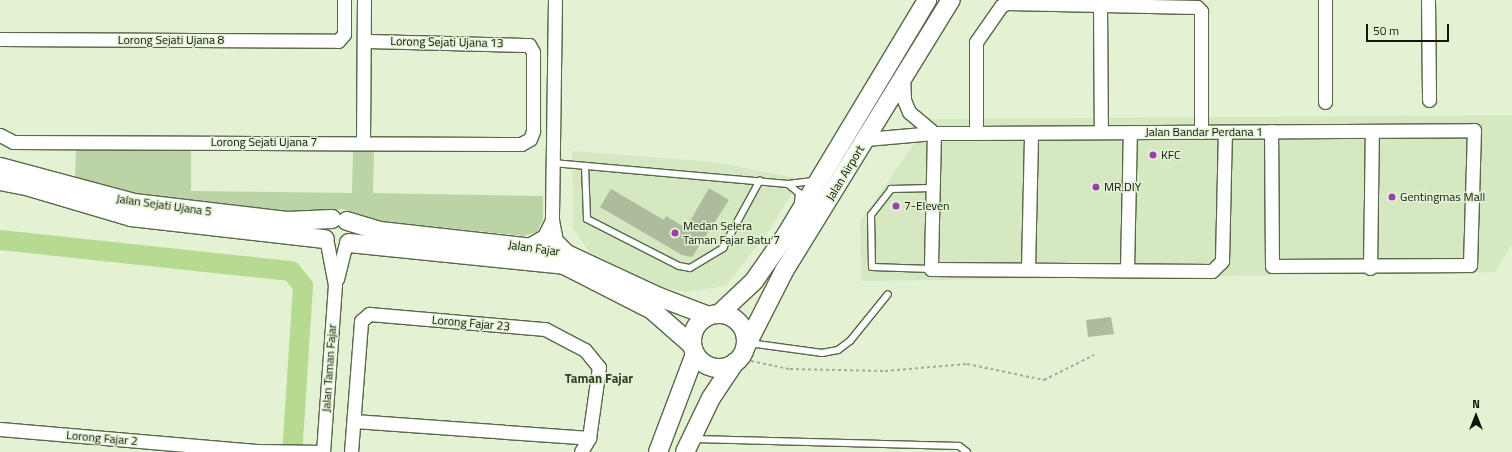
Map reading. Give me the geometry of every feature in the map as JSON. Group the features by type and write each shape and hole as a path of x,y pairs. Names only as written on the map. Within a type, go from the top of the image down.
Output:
{"street":[{"name":"Lorong Sejati Ujana 8","path":"0,39 342,39 344,0"},
{"path":"363,142 364,0"},
{"path":"555,0 552,220 556,240 570,254"},
{"name":"Jalan Airport","path":"714,315 754,281 786,236 927,0"},
{"path":"869,99 902,59 937,0"},
{"name":"Jalan Airport","path":"688,445 742,352 784,271 866,139 904,72 951,0"},
{"path":"935,24 947,16 956,0"},
{"path":"1325,0 1325,102"},
{"path":"1428,0 1429,100"},
{"path":"976,133 976,42 1001,6 1100,4 1192,4 1201,11 1201,132"},
{"path":"1100,4 1101,132"},
{"name":"Lorong Sejati Ujana 13","path":"364,42 529,45 533,52 533,131 530,139"},
{"path":"904,72 906,105 934,133 931,269 1212,271 1218,268 1222,260 1225,132"},
{"name":"Jalan Bandar Perdana 1","path":"866,139 934,133 1474,130 1470,266 1370,268"},
{"path":"1271,132 1272,266 1370,268 1372,131"},
{"path":"1127,270 1130,132"},
{"path":"1028,269 1031,133"},
{"name":"Lorong Sejati Ujana 7","path":"0,134 13,142 363,142 521,144 530,139"},
{"name":"Jalan Sejati Ujana 5","path":"0,167 134,203 287,221 340,220"},
{"name":"Jalan Sejati Ujana 5","path":"0,181 30,186 131,216 326,241"},
{"path":"340,220 353,234 347,245 335,285 324,230 340,220"},
{"name":"Jalan Fajar","path":"340,220 380,231 527,246 570,254 659,297 714,315"},
{"path":"527,246 544,236 552,220"},
{"path":"326,241 336,248 347,245"},
{"name":"Jalan Fajar","path":"347,245 564,265 652,310 694,349"},
{"name":"Jalan Taman Fajar","path":"323,452 335,285"},
{"name":"Lorong Fajar 23","path":"351,452 361,321 369,314 545,329 586,350 598,366 589,438"},
{"path":"658,452 694,349 696,328 714,315 740,325 745,336 742,352 718,368 709,366 694,349"},
{"path":"354,421 589,438 581,452"},
{"name":"Lorong Fajar 2","path":"0,430 259,451 323,452"}],"lane":[{"path":"553,163 760,180 788,184 810,182 826,171"},
{"path":"586,166 587,219 679,266 690,268 723,248 760,180"},
{"path":"786,236 800,196 788,184"},
{"path":"931,269 872,267 871,215 891,189 933,188"},
{"path":"742,352 787,350 822,353 838,350 850,341 888,294"},
{"path":"688,445 959,446 967,452"}],"path":[{"path":"742,352 790,369 906,370 967,364 1044,380 1094,355"}],"shaded area":[{"path":"1512,115 1512,244 1495,272 861,281 860,222 931,119"},
{"path":"76,149 191,149 191,191 352,193 353,149 374,150 373,193 543,196 543,219 537,232 524,236 372,220 342,209 313,215 166,200 127,193 75,177"},
{"path":"572,151 714,162 801,179 766,235 725,286 686,292 664,288 589,252 573,228"}],"building":[{"path":"709,188 729,200 692,257 682,255 600,207 611,189 664,220 666,216 686,228"},
{"path":"1111,317 1114,334 1088,337 1086,320"}],"waterway":[{"path":"0,240 291,271 303,286 293,442"}],"place":[{"name":"KFC","path":"1153,155"},
{"name":"MR.DIY","path":"1096,187"},
{"name":"Gentingmas Mall","path":"1392,197"},
{"name":"7-Eleven","path":"896,206"},
{"name":"Medan Selera Taman Fajar Batu 7","path":"675,233"}],"district":[{"name":"Taman Fajar","path":"599,378"}]}
